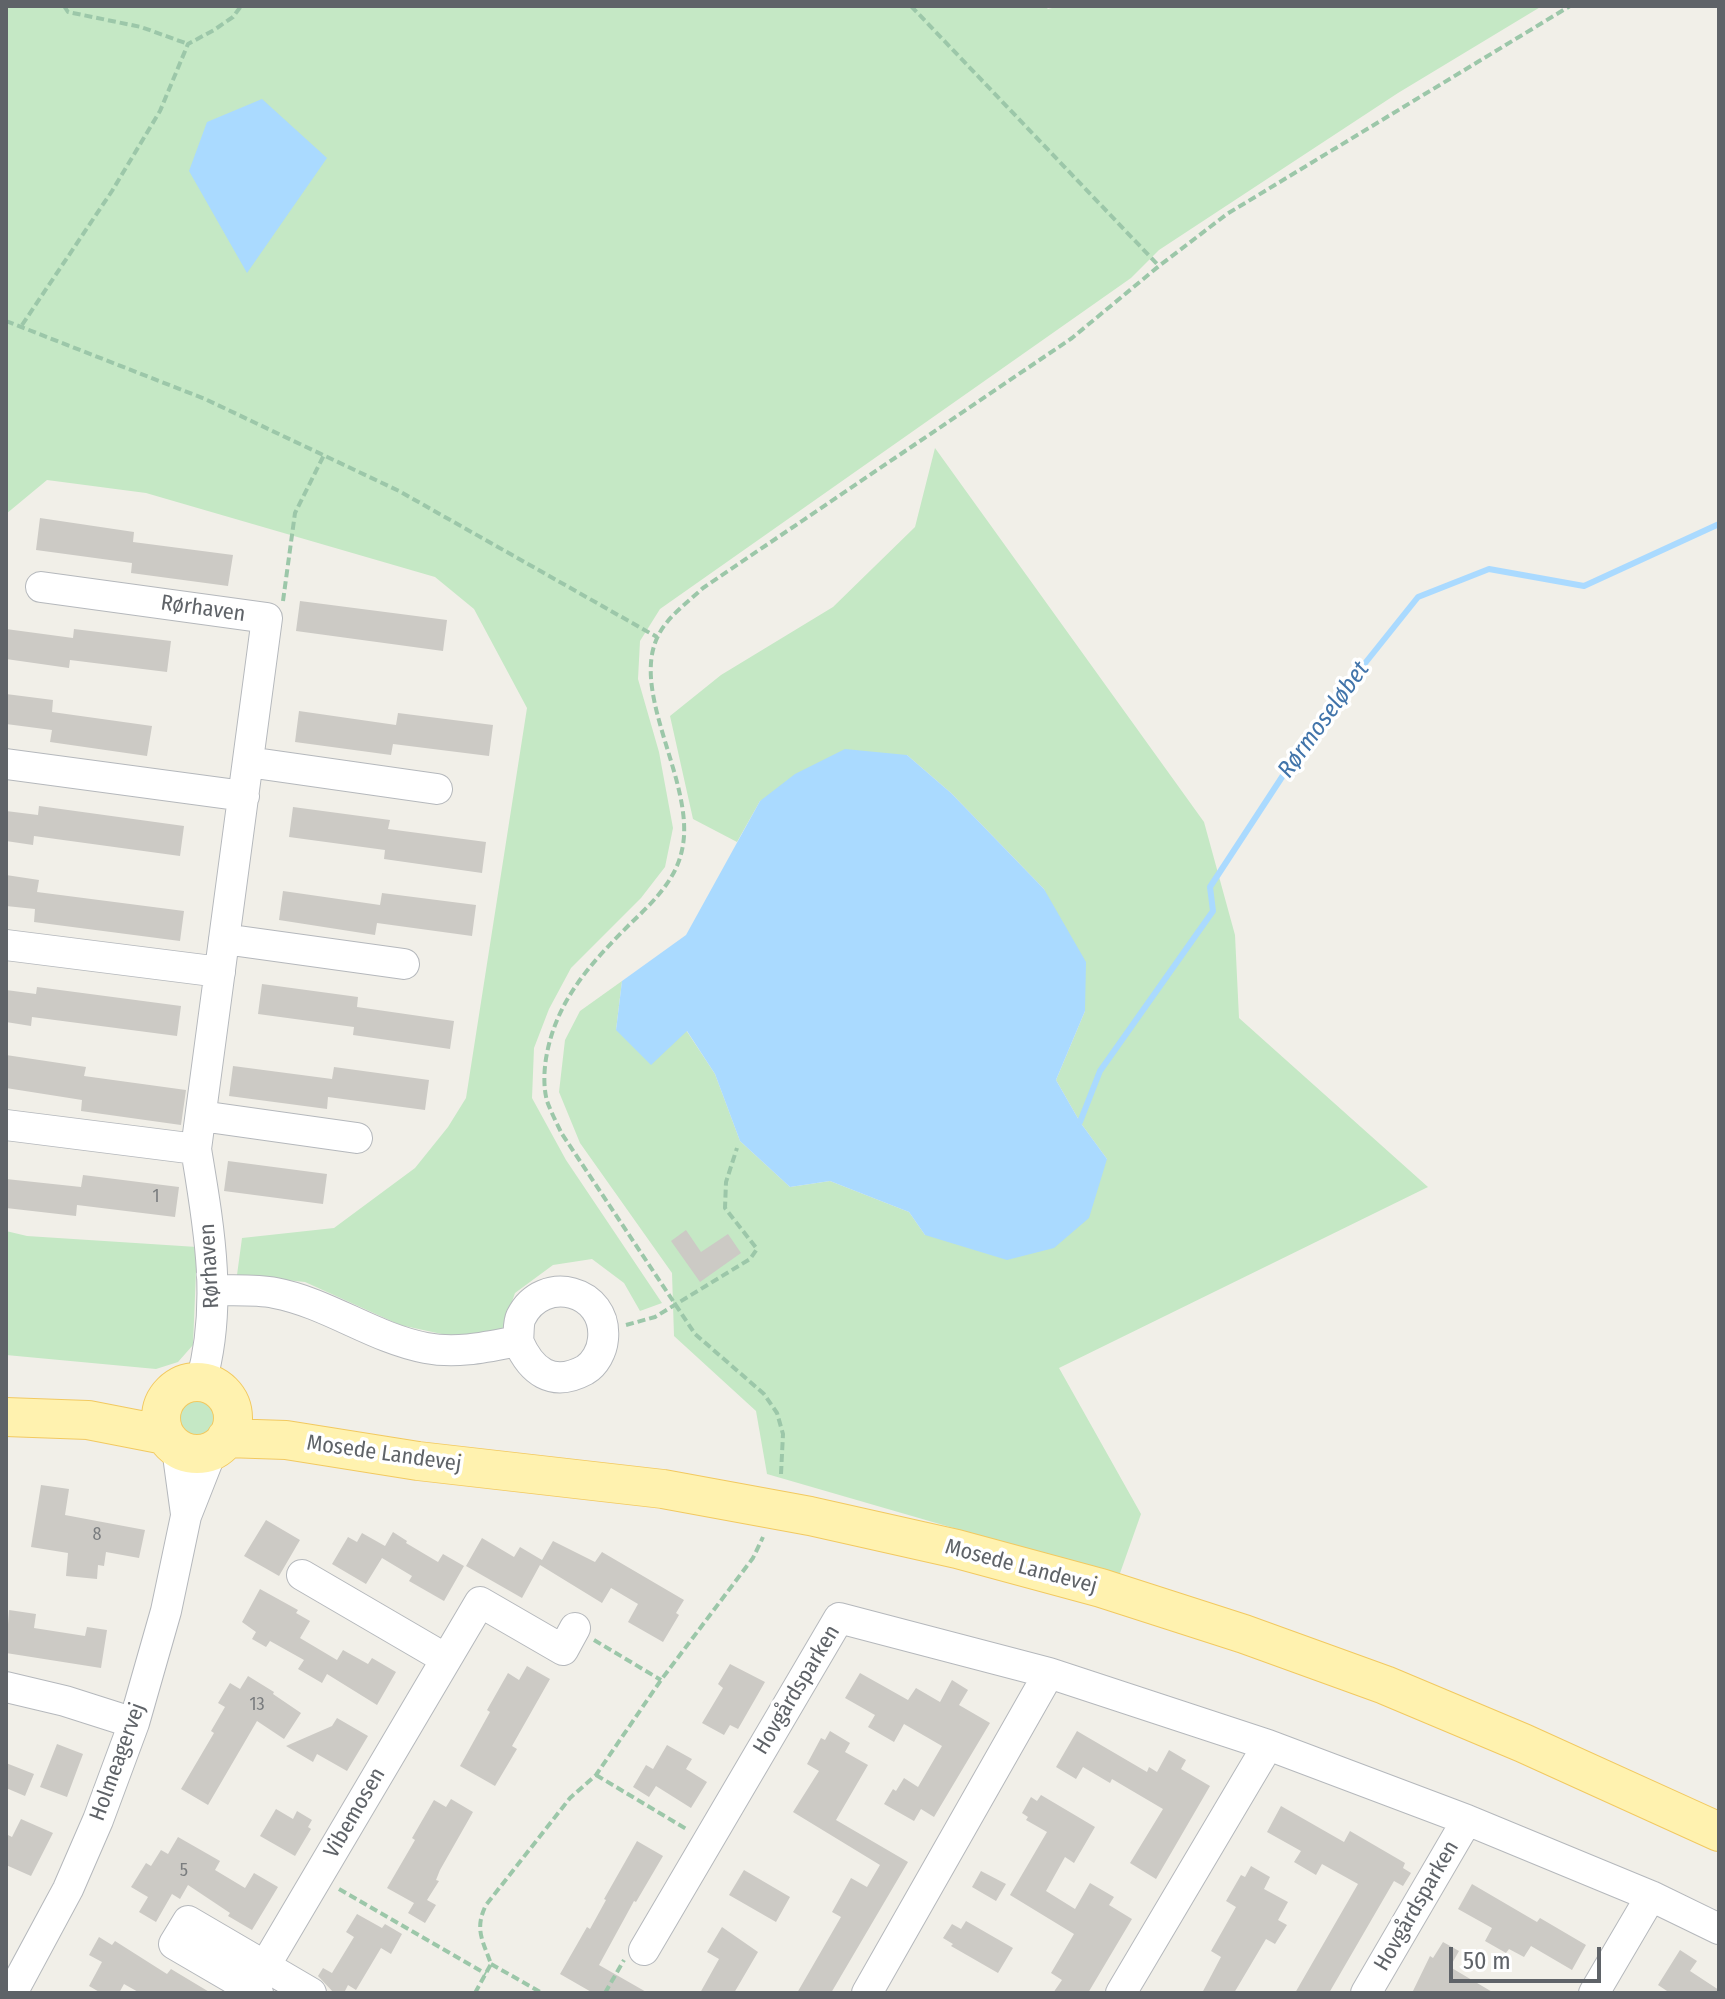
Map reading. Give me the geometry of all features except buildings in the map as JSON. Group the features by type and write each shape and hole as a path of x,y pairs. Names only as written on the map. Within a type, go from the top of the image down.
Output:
{"main road":[{"path":"196,1431 178,1387 189,1382 201,1382"},
{"name":"Mosede Landevej","path":"6,1417 88,1420 286,1440 418,1461 663,1489 810,1516 957,1549 1072,1580 1244,1634 1385,1685 1523,1743 1719,1832"}],"street":[{"name":"Rørhaven","path":"41,587 267,618 196,1149 210,1230 213,1290 209,1356 201,1382"},
{"path":"248,762 437,789"},
{"path":"6,764 244,796"},
{"path":"224,939 404,964"},
{"path":"6,945 220,972"},
{"path":"201,1116 357,1138"},
{"path":"6,1125 196,1149"},
{"path":"213,1290 274,1293 318,1305 426,1348 470,1351 518,1341"},
{"path":"554,1291 577,1293 595,1306 604,1327 602,1349 589,1368 568,1377 545,1375 527,1362 518,1341 520,1318 533,1300 554,1291"},
{"name":"Holmeagervej","path":"19,1990 98,1820 134,1723 166,1611 186,1516 196,1431"},
{"path":"302,1575 446,1659"},
{"name":"Vibemosen","path":"311,1993 256,1985 480,1602 563,1650 575,1628"},
{"name":"Hovgårdsparken","path":"644,1950 839,1618 1049,1673 1268,1745 1467,1820 1651,1896 1719,1929"},
{"path":"867,1993 1049,1673"},
{"path":"6,1687 65,1701 134,1723"},
{"path":"1121,1993 1268,1745"},
{"name":"Hovgårdsparken","path":"1366,1993 1467,1820"},
{"path":"1601,1990 1651,1896"}],"path":[{"path":"64,6 68,12 141,27 188,44"},
{"path":"21,326 112,191 160,111 188,44 233,17 241,6"},
{"path":"911,6 1159,266"},
{"path":"781,1474 783,1434 777,1413 764,1394 695,1334 562,1134 546,1099 544,1067 551,1029 568,993 593,961 655,899 672,877 682,851 685,815 653,697 651,666 657,637 678,611 703,588 1072,338 1227,214 1570,6"},
{"path":"6,321 205,399 399,491 657,637"},
{"path":"267,618 280,617 295,513 324,455"},
{"path":"604,1327 635,1325 655,1317 750,1259 757,1249 725,1208 726,1182 737,1148"},
{"path":"542,1993 491,1964 479,1931 480,1918 486,1905 570,1798 596,1775 661,1680 753,1558 764,1535"},
{"path":"575,1628 661,1680"},
{"path":"596,1775 708,1841"},
{"path":"318,1876 486,1974"},
{"path":"605,1993 628,1953 644,1950"},
{"path":"475,1993 491,1964"}],"green space":[{"path":"6,6 1045,6 1048,9 1060,6 1542,6 1398,93 1159,250 1131,278 660,609 640,641 638,679 659,752 673,828 665,867 641,898 571,968 549,1009 534,1048 532,1098 566,1160 662,1303 640,1311 624,1283 592,1259 553,1265 515,1293 500,1336 474,1341 400,1325 305,1282 237,1275 242,1238 334,1228 415,1168 448,1127 466,1098 527,708 474,609 435,577 146,493 47,480 6,514"},
{"path":"935,448 1204,822 1235,935 1239,1018 1428,1187 1059,1368 1141,1514 1119,1576 767,1474 756,1411 674,1336 672,1273 580,1143 559,1092 565,1040 580,1011 622,981 616,1030 686,1030 715,1074 740,1141 790,1187 830,1181 909,1212 925,1235 1107,1159 1080,1122 1056,1080 1085,1011 1044,889 951,793 907,755 760,801 737,842 693,819 670,716 721,675 833,607 915,527"},
{"path":"6,1231 27,1236 197,1247 193,1345 178,1362 156,1369 6,1355"},
{"path":"199,1396 216,1406 221,1425 200,1445 195,1445 173,1425 180,1404"}],"water":[{"path":"262,99 327,158 247,273 189,171 207,122"},
{"path":"845,749 907,755 951,793 1044,889 1086,962 1085,1011 1056,1080 1080,1122 1107,1159 1089,1218 1054,1248 1007,1260 925,1235 909,1212 830,1181 790,1187 740,1141 715,1074 687,1031 651,1065 616,1030 622,981 686,935 760,801 795,774"}],"waterway":[{"name":"Rørmoseløbet","path":"1080,1122 1100,1071 1213,911 1210,887 1318,722 1418,597 1489,569 1584,586 1719,524"}]}
